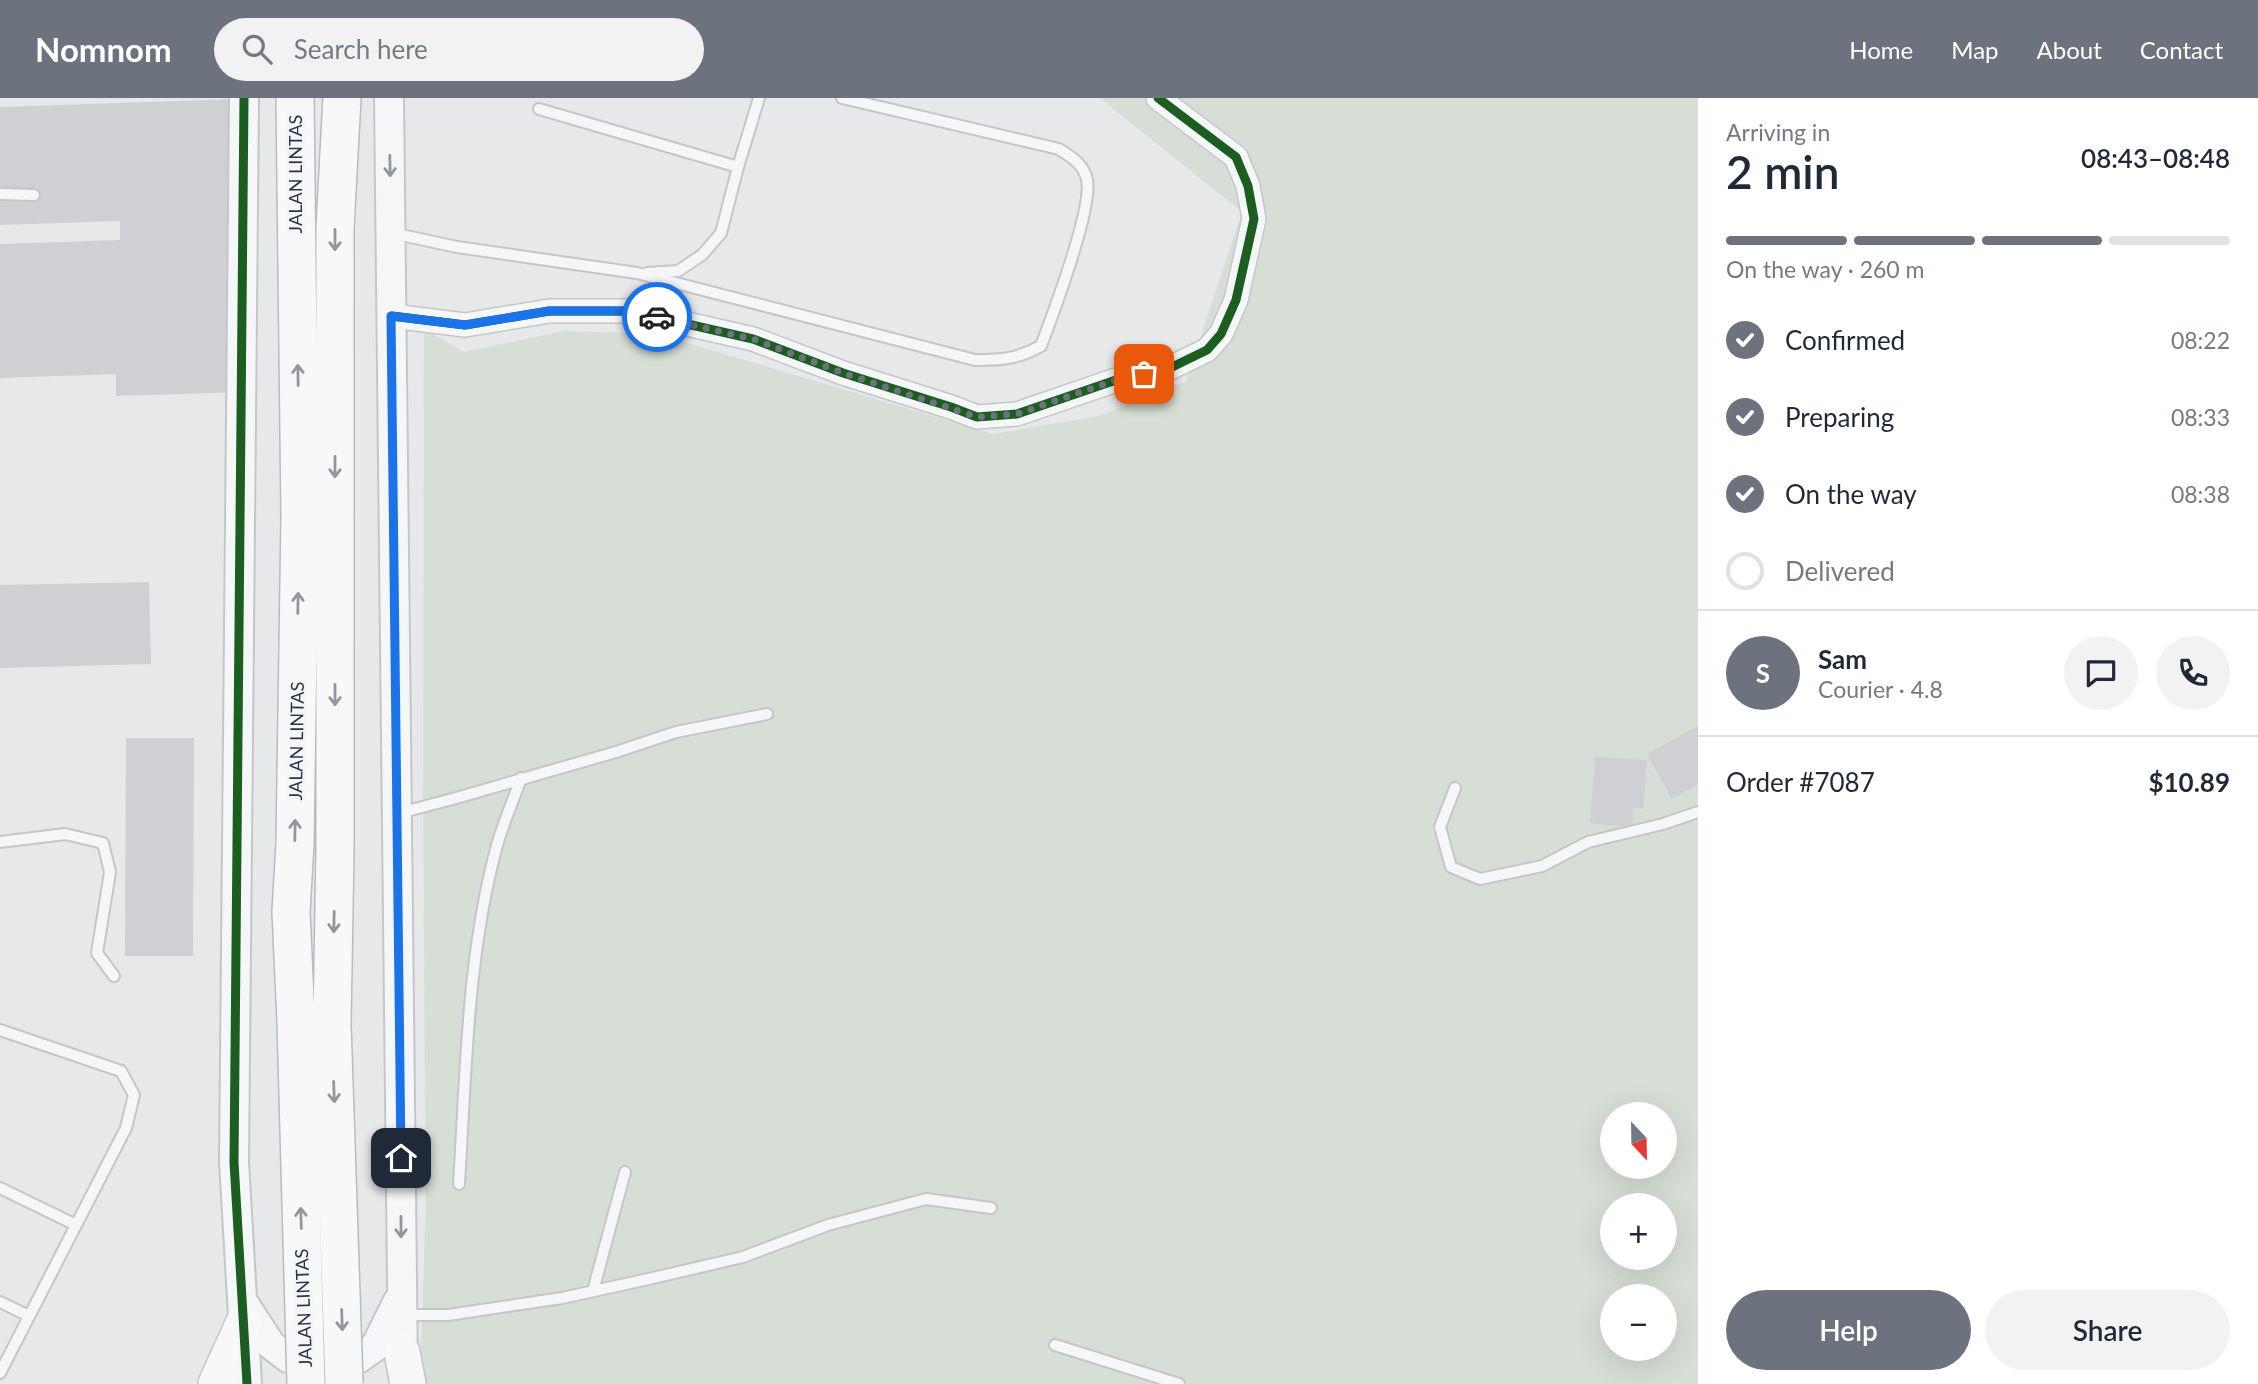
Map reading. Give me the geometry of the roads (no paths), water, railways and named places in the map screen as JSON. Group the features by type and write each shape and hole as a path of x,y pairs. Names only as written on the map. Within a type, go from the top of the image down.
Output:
{"highway":[{"name":"JALAN LINTAS","path":"295,98 300,516 295,843 291,912 306,1384"},
{"path":"342,98 335,228 335,836 332,1024 344,1384"}],"main road":[{"path":"216,1384 243,1311"}],"street":[{"path":"244,98 234,1162 247,1384"},
{"path":"389,98 404,1374"},
{"path":"391,316 465,325 549,311 630,311 753,339 843,373 977,417 1017,414 1119,379 1168,369 1207,350 1221,334 1236,300 1254,219 1248,186 1236,158 1157,98"},
{"path":"243,1311 271,1345 288,1358 314,1367 331,1367 358,1359 375,1347 402,1303"}],"lane":[{"path":"637,273 678,271 702,256 721,233 758,98"},
{"path":"391,233 457,247 637,273 975,360 1001,360 1022,356 1041,346 1086,208 1087,180 1081,165 1059,149 842,98"},
{"path":"539,108 737,167"},
{"path":"0,194 34,195"},
{"path":"398,810 411,810 617,752 676,732 766,714"},
{"path":"459,1184 468,1031 477,951 496,848 521,778"},
{"path":"1455,788 1440,827 1451,867 1480,879 1542,866 1588,842 1663,824 1698,811"},
{"path":"0,842 65,834 103,843 110,872 97,953 114,976"},
{"path":"0,1030 121,1071 134,1095 126,1128 0,1373"},
{"path":"593,1291 625,1172"},
{"path":"0,1188 76,1226"},
{"path":"402,1303 448,1315 593,1291 743,1257 828,1225 926,1199 991,1208"},
{"path":"0,1302 30,1316"},
{"path":"1055,1345 1179,1384"}]}
